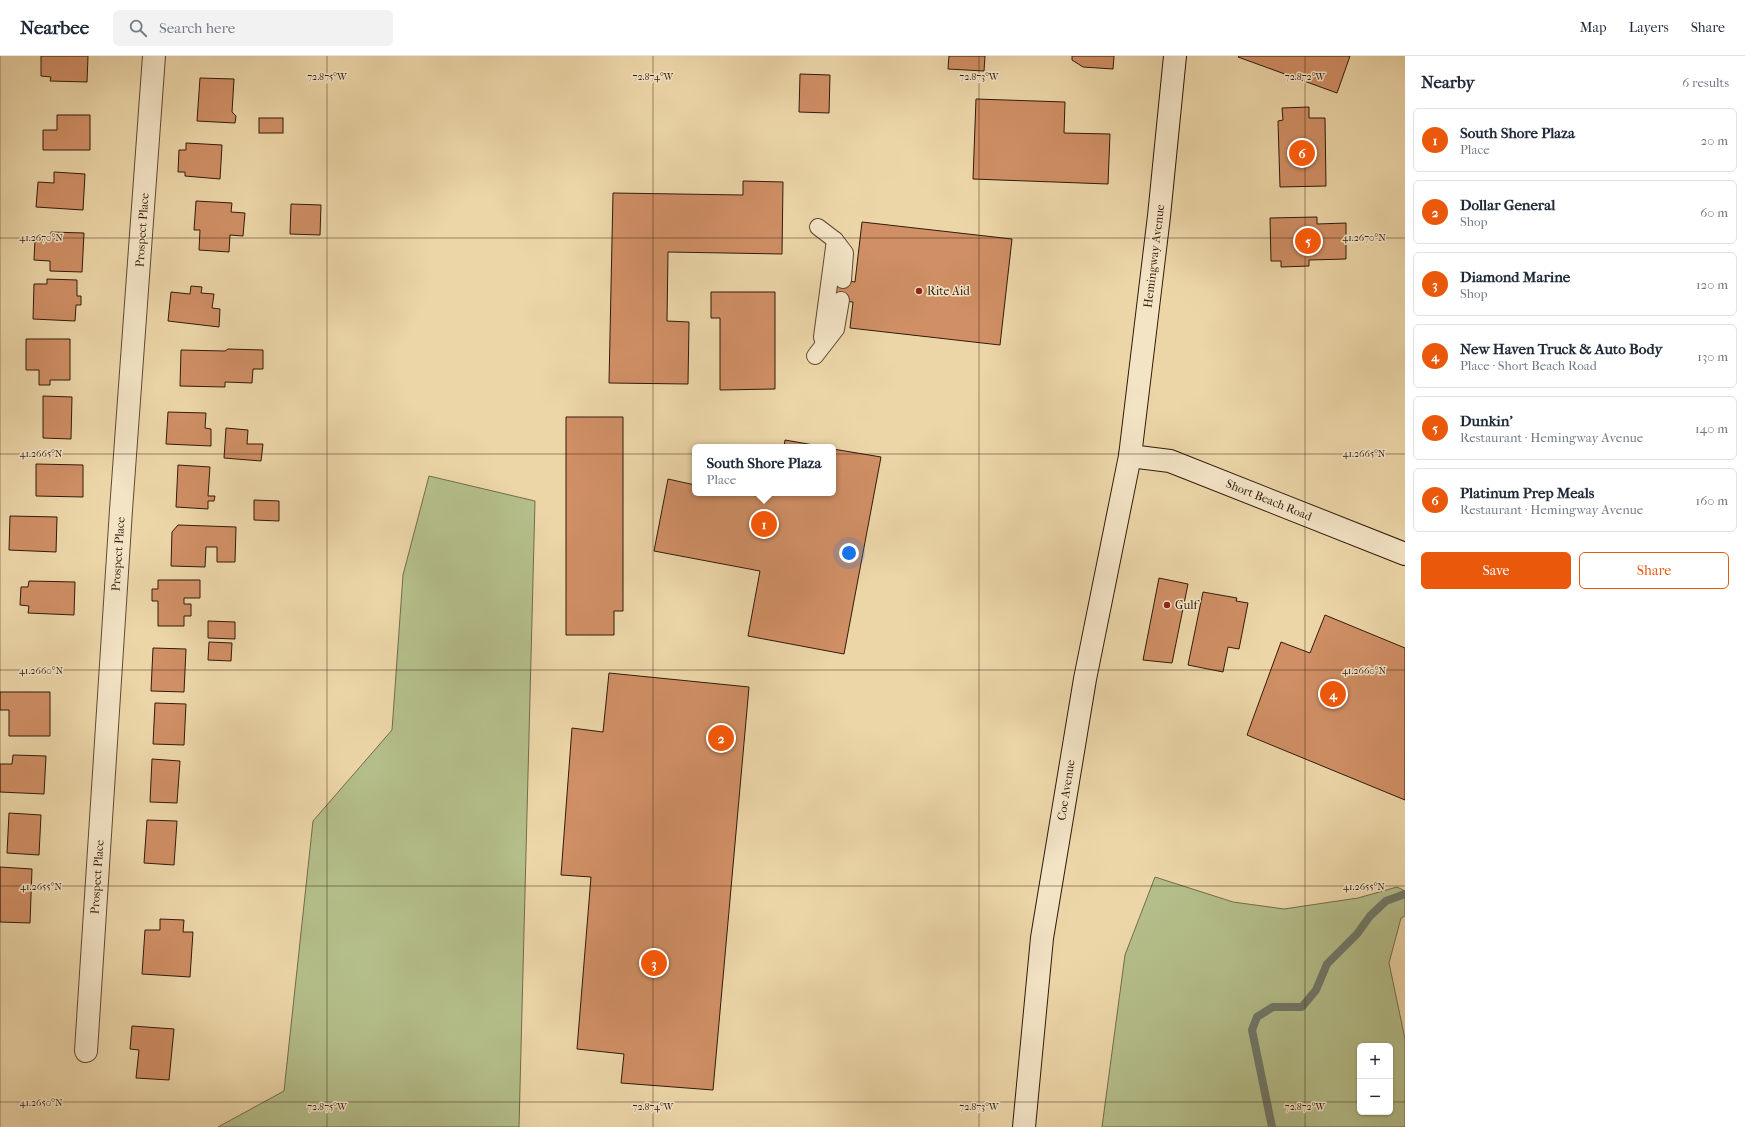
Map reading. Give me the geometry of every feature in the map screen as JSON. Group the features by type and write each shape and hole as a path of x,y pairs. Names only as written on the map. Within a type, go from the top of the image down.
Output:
{"main road":[{"name":"Prospect Place","path":"86,1052 120,526 154,56"},
{"name":"Hemingway Avenue","path":"1130,456 1158,224 1175,56"},
{"name":"Short Beach Road","path":"1130,456 1170,461 1405,554"},
{"name":"Coe Avenue","path":"1024,1127 1042,938 1085,679 1130,456"}],"lane":[{"path":"818,227 835,240 845,253 843,280"},
{"path":"835,240 820,350 836,328 841,300"}],"green space":[{"path":"429,476 535,501 519,1127 218,1127 284,1091 313,821 392,730 403,575"},
{"path":"1155,877 1233,902 1284,909 1358,898 1397,887 1405,891 1405,916 1401,918 1389,963 1405,1039 1405,1127 1102,1127 1125,955"}],"building":[{"path":"41,56 88,56 87,82 50,81 51,77 41,76"},
{"path":"949,56 985,56 984,71 948,69"},
{"path":"1072,56 1114,56 1113,69 1083,67 1072,60"},
{"path":"1350,56 1337,93 1238,57"},
{"path":"800,74 830,75 829,113 799,112"},
{"path":"200,78 234,79 232,112 236,116 235,123 197,121"},
{"path":"976,99 1065,102 1064,133 1110,134 1108,184 973,179"},
{"path":"1309,107 1309,118 1325,118 1326,186 1280,187 1278,121 1283,120 1282,108"},
{"path":"57,115 90,115 90,150 43,150 43,130 57,130"},
{"path":"259,118 283,118 283,133 259,133"},
{"path":"186,143 222,145 220,179 185,176 185,172 178,172 179,150 186,150"},
{"path":"54,172 85,174 83,210 36,207 38,182 54,183"},
{"path":"743,181 783,182 782,254 668,252 667,321 689,322 688,384 609,383 613,193 743,195"},
{"path":"196,201 232,203 231,212 245,213 243,236 230,235 229,252 199,250 200,230 194,230"},
{"path":"291,204 321,205 320,235 290,234"},
{"path":"1317,217 1317,224 1346,223 1346,259 1309,260 1309,266 1281,267 1281,261 1271,261 1270,218"},
{"name":"Rite Aid","path":"862,222 1012,239 1000,345 850,328 853,302 831,300 833,279 855,282"},
{"path":"51,232 84,233 82,272 50,271 50,261 34,260 35,240 50,240"},
{"path":"47,279 77,280 77,296 81,296 81,305 76,305 75,321 33,319 34,284 47,284"},
{"path":"191,286 202,287 201,293 214,294 212,308 220,309 219,327 168,321 171,292 190,294"},
{"path":"711,292 775,292 775,389 720,390 720,318 711,318"},
{"path":"26,339 70,339 70,380 50,380 50,385 39,385 39,370 26,370"},
{"path":"228,349 263,350 263,369 253,369 252,383 225,382 225,387 180,386 181,350 225,351"},
{"path":"43,396 72,397 71,439 43,438"},
{"path":"168,412 206,413 205,428 211,429 211,446 166,444"},
{"path":"566,417 623,417 623,611 614,611 614,635 566,635"},
{"path":"226,428 248,430 247,444 263,444 261,461 224,458"},
{"path":"785,440 808,444 784,444"},
{"path":"836,450 881,457 844,654 748,636 760,571 654,551 668,479 692,484 692,496 836,496"},
{"path":"36,464 83,465 83,497 36,496"},
{"path":"178,465 210,467 208,496 215,496 214,501 208,501 208,509 176,507"},
{"path":"254,500 279,501 279,521 254,520"},
{"path":"10,516 57,517 56,552 9,550"},
{"path":"178,525 236,527 235,562 217,562 217,547 206,547 205,567 171,566 172,532"},
{"path":"1159,578 1188,584 1172,663 1143,660"},
{"path":"158,580 200,580 200,598 184,598 184,604 191,604 191,616 184,616 184,626 158,626 158,601 152,601 152,589 158,589"},
{"path":"29,581 75,582 74,615 28,613 29,606 20,605 21,587 28,587"},
{"path":"1203,592 1237,598 1236,601 1248,603 1239,649 1228,647 1223,672 1188,665"},
{"path":"1325,615 1405,648 1405,800 1247,735 1281,642 1310,653"},
{"path":"208,621 235,622 235,639 208,638"},
{"path":"209,642 232,643 231,661 208,660"},
{"path":"153,648 186,649 184,692 151,691"},
{"path":"609,673 749,687 713,1090 621,1083 624,1054 577,1049 591,877 561,875 572,728 603,732"},
{"path":"0,692 50,692 50,736 9,736 9,710 0,710"},
{"path":"155,703 186,704 184,745 153,744"},
{"path":"13,755 46,756 44,794 0,792 0,764 12,764"},
{"path":"152,759 180,761 177,803 150,802"},
{"path":"9,813 41,815 39,855 7,853"},
{"path":"147,820 177,821 174,865 144,863"},
{"path":"0,867 32,869 30,923 0,922"},
{"path":"160,919 184,920 183,932 193,932 190,977 142,974 145,930 160,930"},
{"path":"132,1026 174,1029 169,1080 136,1078 139,1050 130,1049"}],"waterway":[{"path":"1272,1127 1252,1030 1257,1017 1273,1007 1302,1007 1316,990 1327,964 1357,934 1370,916 1386,901 1405,894"}],"place":[{"name":"Platinum Prep Meals","path":"1302,153"},
{"name":"Dunkin'","path":"1308,241"},
{"name":"Rite Aid","path":"919,291"},
{"name":"South Shore Plaza","path":"764,524"},
{"name":"Gulf","path":"1167,605"},
{"name":"New Haven Truck & Auto Body","path":"1333,694"},
{"name":"Dollar General","path":"721,738"},
{"name":"Diamond Marine","path":"654,963"}]}
